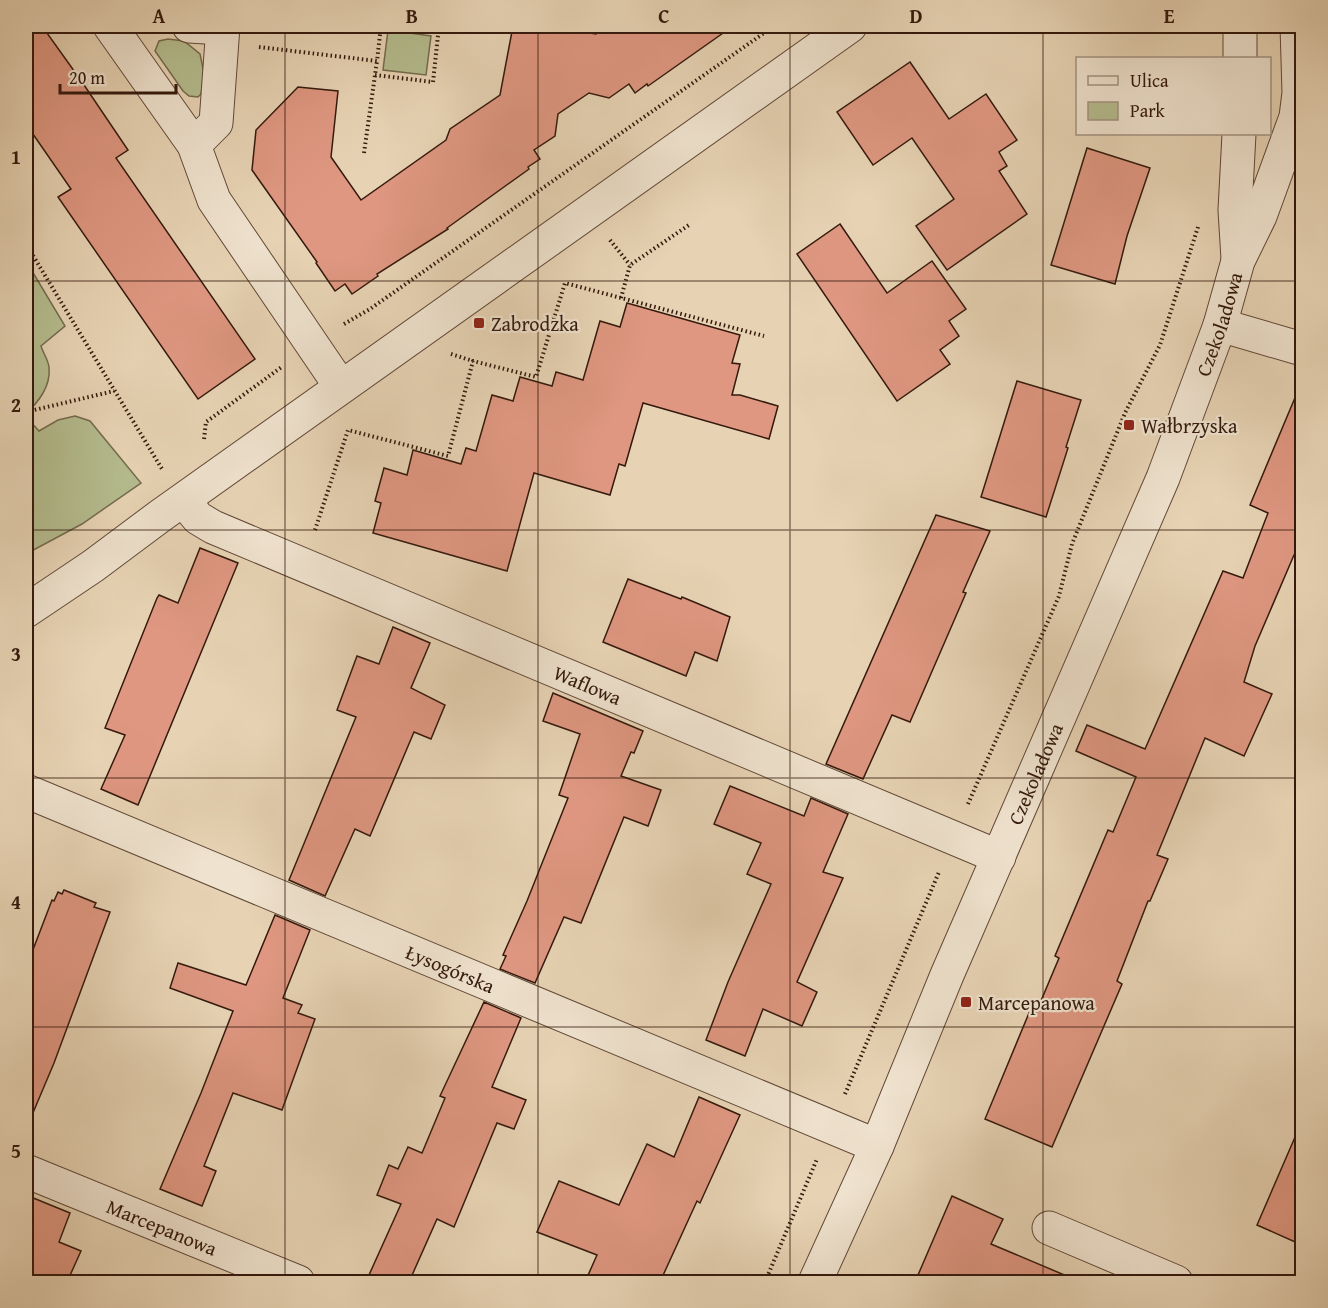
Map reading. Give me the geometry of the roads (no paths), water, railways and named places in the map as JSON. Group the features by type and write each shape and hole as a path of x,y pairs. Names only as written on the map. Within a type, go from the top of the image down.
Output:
{"street":[{"path":"189,26 223,32 216,123 194,145"},
{"path":"26,611 850,26"},
{"path":"1240,26 1240,57"},
{"name":"Czekoladowa","path":"815,1282 877,1146 947,975 1163,478 1220,325 1238,261 1260,216 1296,117 1299,93 1297,26"},
{"path":"121,29 194,145 214,200 341,387"},
{"name":"Czekoladowa","path":"1238,261 1235,210 1239,135"},
{"path":"1220,325 1302,349"},
{"name":"Waflowa","path":"184,501 198,518 213,527 999,857"},
{"name":"Łysogórska","path":"26,790 877,1146"},
{"name":"Marcepanowa","path":"26,1171 298,1282"},
{"path":"1049,1228 1176,1282"}],"place":[{"name":"Zabrodzka","path":"479,323"},
{"name":"Wałbrzyska","path":"1129,425"},
{"name":"Marcepanowa","path":"966,1002"}]}
